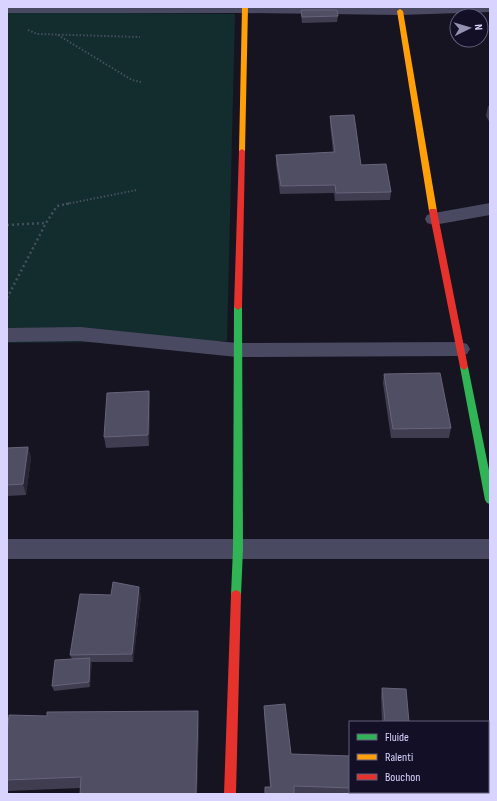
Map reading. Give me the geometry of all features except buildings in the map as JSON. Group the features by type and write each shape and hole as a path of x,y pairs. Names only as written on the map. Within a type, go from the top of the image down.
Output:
{"street":[{"path":"230,794 238,550 237,350 245,8"},
{"path":"7,9 245,8 400,11 490,8"},
{"path":"400,11 434,219 490,500"},
{"path":"434,219 490,209"},
{"path":"7,335 80,334 237,350 460,349"},
{"path":"7,549 490,550"}],"path":[{"path":"25,29 37,34 140,37"},
{"path":"58,34 132,80 141,82"},
{"path":"7,298 46,223 57,206 137,190"},
{"path":"7,225 46,223"}],"green space":[{"path":"7,12 235,14 227,341 7,343"}],"traffic: fast":[{"path":"236,595 238,549 238,307"},
{"path":"464,367 490,500"}],"traffic: slow":[{"path":"242,151 245,7"},
{"path":"400,11 433,211"}],"traffic: jam":[{"path":"238,307 242,151"},
{"path":"433,211 464,367"},
{"path":"230,794 236,595"}]}
